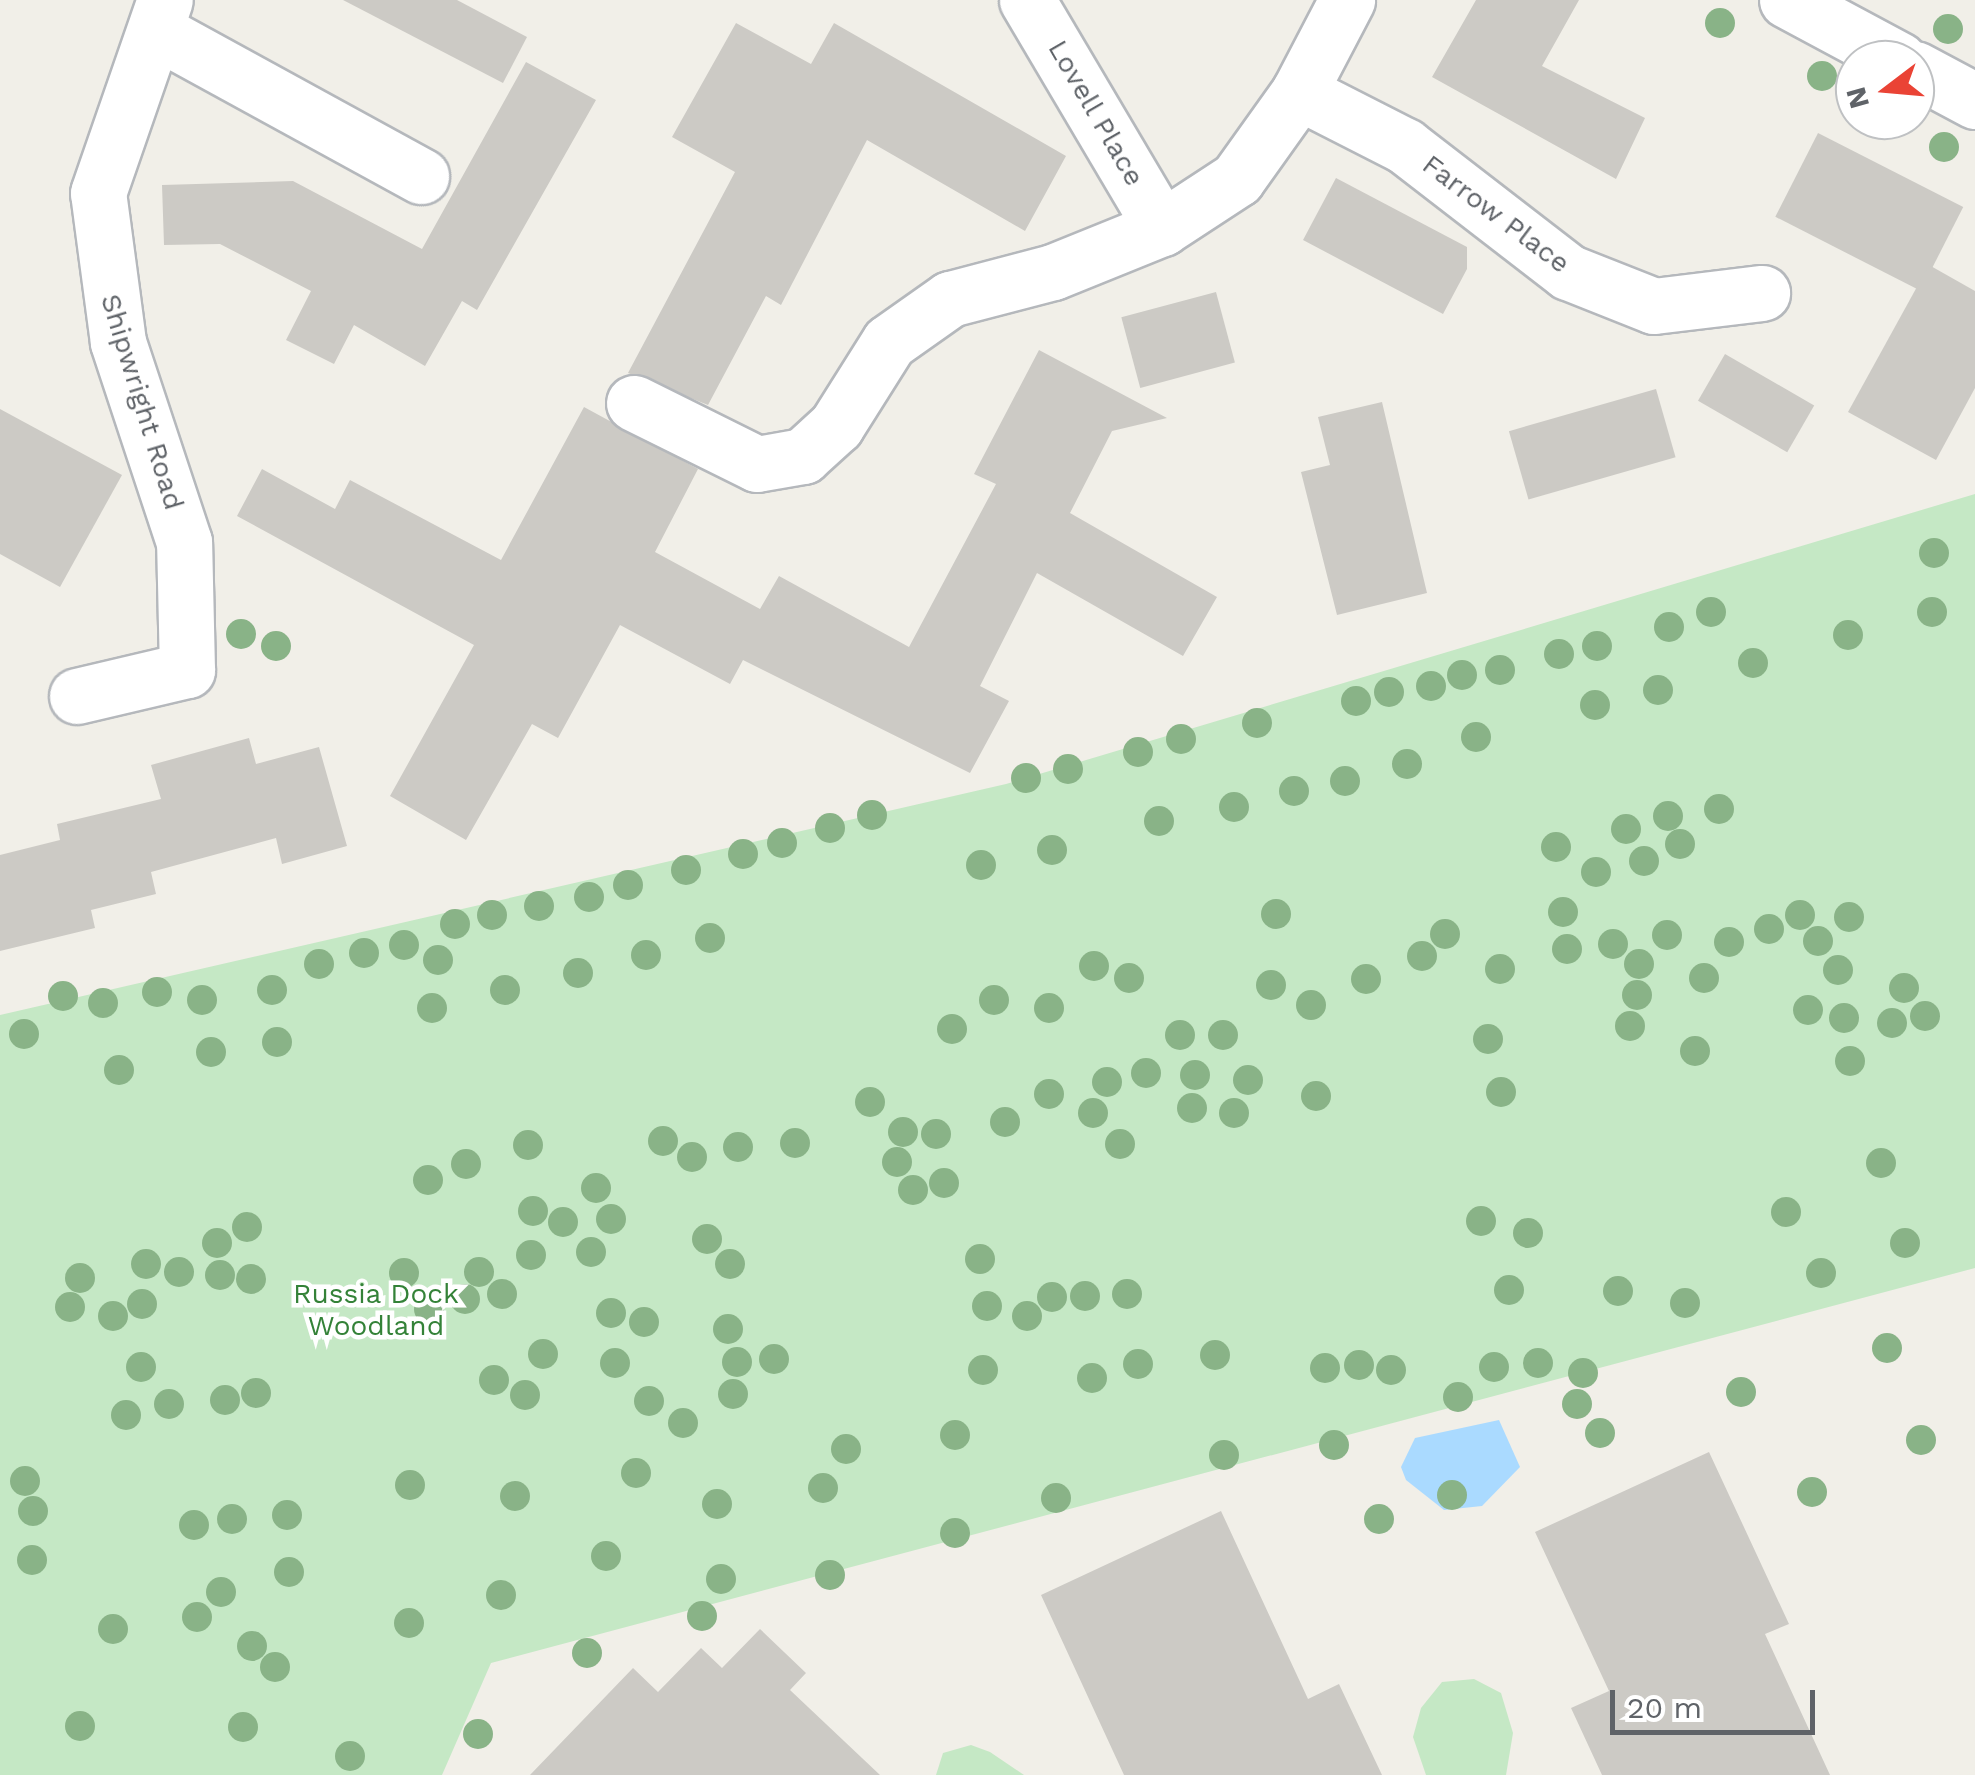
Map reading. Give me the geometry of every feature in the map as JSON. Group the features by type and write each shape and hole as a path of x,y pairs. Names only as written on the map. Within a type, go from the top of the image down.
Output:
{"street":[{"name":"Lovell Place","path":"1027,0 1162,228"},
{"path":"634,403 757,464 803,456 836,426 889,342 950,299 1053,272 1162,228 1237,179 1299,92 1346,0"},
{"path":"1787,0 1862,40"},
{"name":"Shipwright Road","path":"77,696 187,670 184,542 118,342 99,211 117,121 162,16 422,176"},
{"path":"1935,80 1975,101"},
{"name":"Farrow Place","path":"1299,92 1405,146 1568,272 1654,306 1762,293"}],"green space":[{"name":"Russia Dock Woodland","path":"1975,494 1975,1268 491,1663 442,1775 0,1775 0,1015 1006,784"},
{"path":"1474,1679 1501,1693 1513,1733 1506,1775 1426,1775 1413,1737 1421,1708 1442,1682"},
{"path":"971,1745 990,1752 1024,1775 936,1775 943,1753"}],"water":[{"path":"1499,1420 1520,1467 1482,1506 1444,1510 1406,1480 1401,1467 1415,1438"}],"building":[{"path":"343,0 457,0 527,37 503,83"},
{"path":"1476,0 1579,0 1542,66 1645,118 1616,179 1432,77"},
{"path":"736,23 811,64 834,23 1066,156 1025,231 867,140 781,305 766,296 708,405 628,373 735,172 672,137"},
{"path":"526,62 596,100 477,310 462,301 425,366 354,325 334,364 286,340 311,291 220,244 164,245 162,185 293,181 422,249"},
{"path":"1818,133 1963,207 1921,291 1775,217"},
{"path":"1336,178 1467,247 1467,269 1443,314 1303,240"},
{"path":"1929,265 1975,291 1975,388 1936,460 1848,412"},
{"path":"1216,292 1235,363 1140,388 1121,317"},
{"path":"1039,350 1167,418 1112,431 1070,513 1217,597 1183,656 1037,573 980,686 1009,701 970,773 743,660 730,684 620,625 558,738 532,724 466,840 390,796 474,645 237,516 262,469 335,509 350,480 501,560 584,407 698,469 655,552 760,609 779,576 909,647 996,484 974,474"},
{"path":"1725,354 1814,406 1787,452 1698,401"},
{"path":"1656,389 1676,457 1528,499 1509,431"},
{"path":"1382,402 1427,593 1337,615 1301,472 1330,465 1318,417"},
{"path":"0,409 122,475 60,587 0,554"},
{"path":"249,738 256,764 319,747 347,846 282,864 276,838 151,872 156,894 91,910 95,928 0,951 0,855 60,840 57,824 161,799 151,765"},
{"path":"1709,1452 1789,1624 1765,1634 1830,1775 1602,1775 1571,1708 1609,1691 1535,1532"},
{"path":"1221,1511 1308,1699 1339,1684 1382,1775 1124,1775 1041,1595"},
{"path":"760,1629 806,1673 790,1690 880,1775 530,1775 633,1668 658,1692 701,1648 722,1668"}]}
